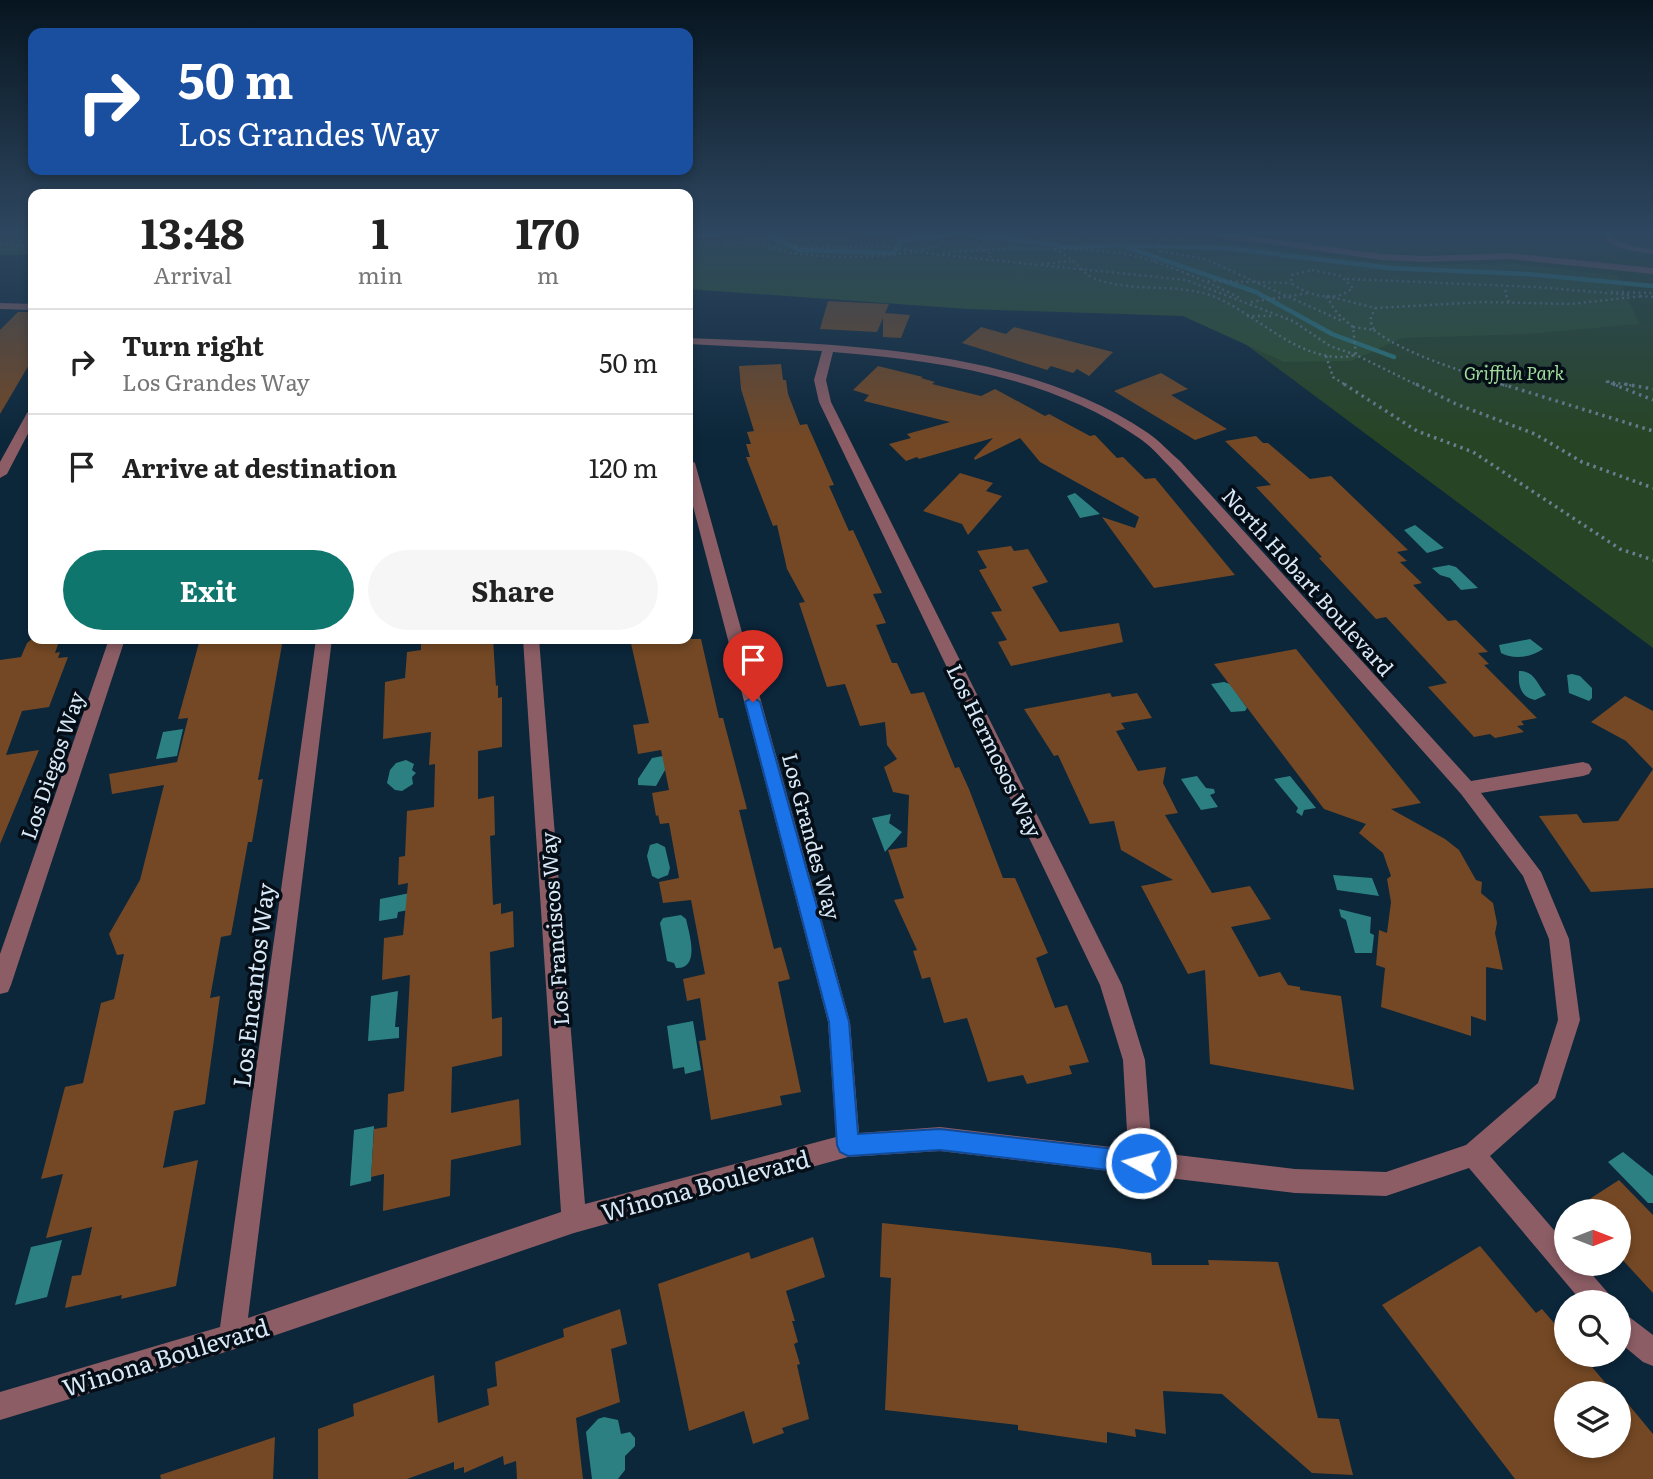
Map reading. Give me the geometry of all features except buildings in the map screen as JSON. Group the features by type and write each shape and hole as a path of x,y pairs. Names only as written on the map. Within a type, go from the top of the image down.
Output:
{"street":[{"path":"0,306 28,307"},
{"name":"North Hobart Boulevard","path":"693,341 828,348 918,356 976,365 1039,384 1090,406 1142,434 1175,464 1467,789 1531,872 1559,939 1569,1020 1547,1090 1473,1155"},
{"name":"Los Hermosos Way","path":"828,348 820,380 825,402 1111,985 1134,1060 1141,1163"},
{"path":"0,474 28,422"},
{"name":"Los Grandes Way","path":"693,482 839,1022 848,1145"},
{"name":"Los Diegos Way","path":"0,985 115,644"},
{"name":"Los Encantos Way","path":"232,1337 323,644"},
{"name":"Los Franciscos Way","path":"531,644 574,1220"},
{"path":"1467,789 1583,769"},
{"name":"Winona Boulevard","path":"0,1406 232,1337 574,1220 848,1145 940,1139 1295,1181 1386,1184 1473,1155"},
{"path":"1473,1155 1589,1290"},
{"path":"1631,1335 1653,1352"}],"path":[{"path":"1223,303 1326,356 1348,359 1356,355"},
{"path":"1251,303 1293,321 1330,346 1356,355 1456,404 1535,434 1582,462 1653,488"},
{"path":"1304,303 1346,322"},
{"path":"1330,303 1336,313 1353,327 1374,330"},
{"path":"1355,303 1375,308 1508,303"},
{"path":"1510,303 1581,303"},
{"path":"1375,308 1370,320 1374,330 1384,338 1457,370 1543,400 1653,431"},
{"path":"1246,316 1278,316"},
{"path":"1353,327 1356,355"},
{"path":"1326,356 1333,377 1417,431 1473,452 1620,549 1653,560"},
{"path":"1653,388 1605,382 1653,400"}],"green space":[{"name":"Griffith Park","path":"1122,303 1653,303 1653,648 1197,308"}],"shaded area":[{"path":"884,303 1630,303 1639,324 1529,334 1402,338 1351,361 1284,362 1183,316 968,309"},
{"path":"1075,493 1100,514 1080,518 1067,496"},
{"path":"1415,525 1444,548 1427,553 1404,530"},
{"path":"1449,565 1456,567 1478,588 1461,590 1450,578 1440,575 1432,568"},
{"path":"1530,639 1543,649 1523,657 1501,653 1499,645"},
{"path":"1519,671 1529,673 1546,695 1535,700 1526,696 1520,686"},
{"path":"1567,675 1580,676 1592,688 1592,698 1589,701 1569,693"},
{"path":"1211,684 1230,684 1247,708 1245,711 1231,712"},
{"path":"183,729 177,756 156,759 163,732"},
{"path":"674,754 656,786 638,785 638,779 652,758"},
{"path":"406,760 414,764 412,770 416,773 412,777 413,784 402,791 395,790 387,783 390,770 396,763"},
{"path":"1197,776 1206,788 1214,789 1215,793 1210,795 1218,807 1201,810 1181,779"},
{"path":"1290,776 1316,808 1304,810 1302,816 1296,812 1298,808 1274,779"},
{"path":"891,814 889,823 902,832 885,852 872,818"},
{"path":"657,843 665,847 670,868 668,875 658,879 652,876 647,856 650,845"},
{"path":"1333,875 1372,878 1379,896 1337,890"},
{"path":"425,890 424,907 398,912 397,918 379,921 380,899"},
{"path":"1339,909 1371,917 1370,933 1374,935 1372,953 1355,953 1346,920 1341,917"},
{"path":"681,915 686,919 692,949 689,963 676,968 674,963 667,961 660,923 663,918"},
{"path":"398,991 395,1027 399,1027 399,1038 368,1041 371,996"},
{"path":"693,1021 701,1070 685,1074 684,1067 673,1069 667,1026"},
{"path":"374,1126 371,1181 350,1186 354,1130"},
{"path":"1623,1152 1653,1176 1653,1203 1648,1203 1608,1162"},
{"path":"62,1240 47,1297 15,1305 31,1247"},
{"path":"604,1417 618,1420 621,1434 630,1432 635,1438 635,1446 625,1456 625,1470 618,1479 592,1479 586,1432 598,1419"}],"waterway":[{"path":"1276,303 1332,334 1394,357"}],"route":[{"path":"753,702 839,1022 848,1145 940,1139 1141,1163"}]}
